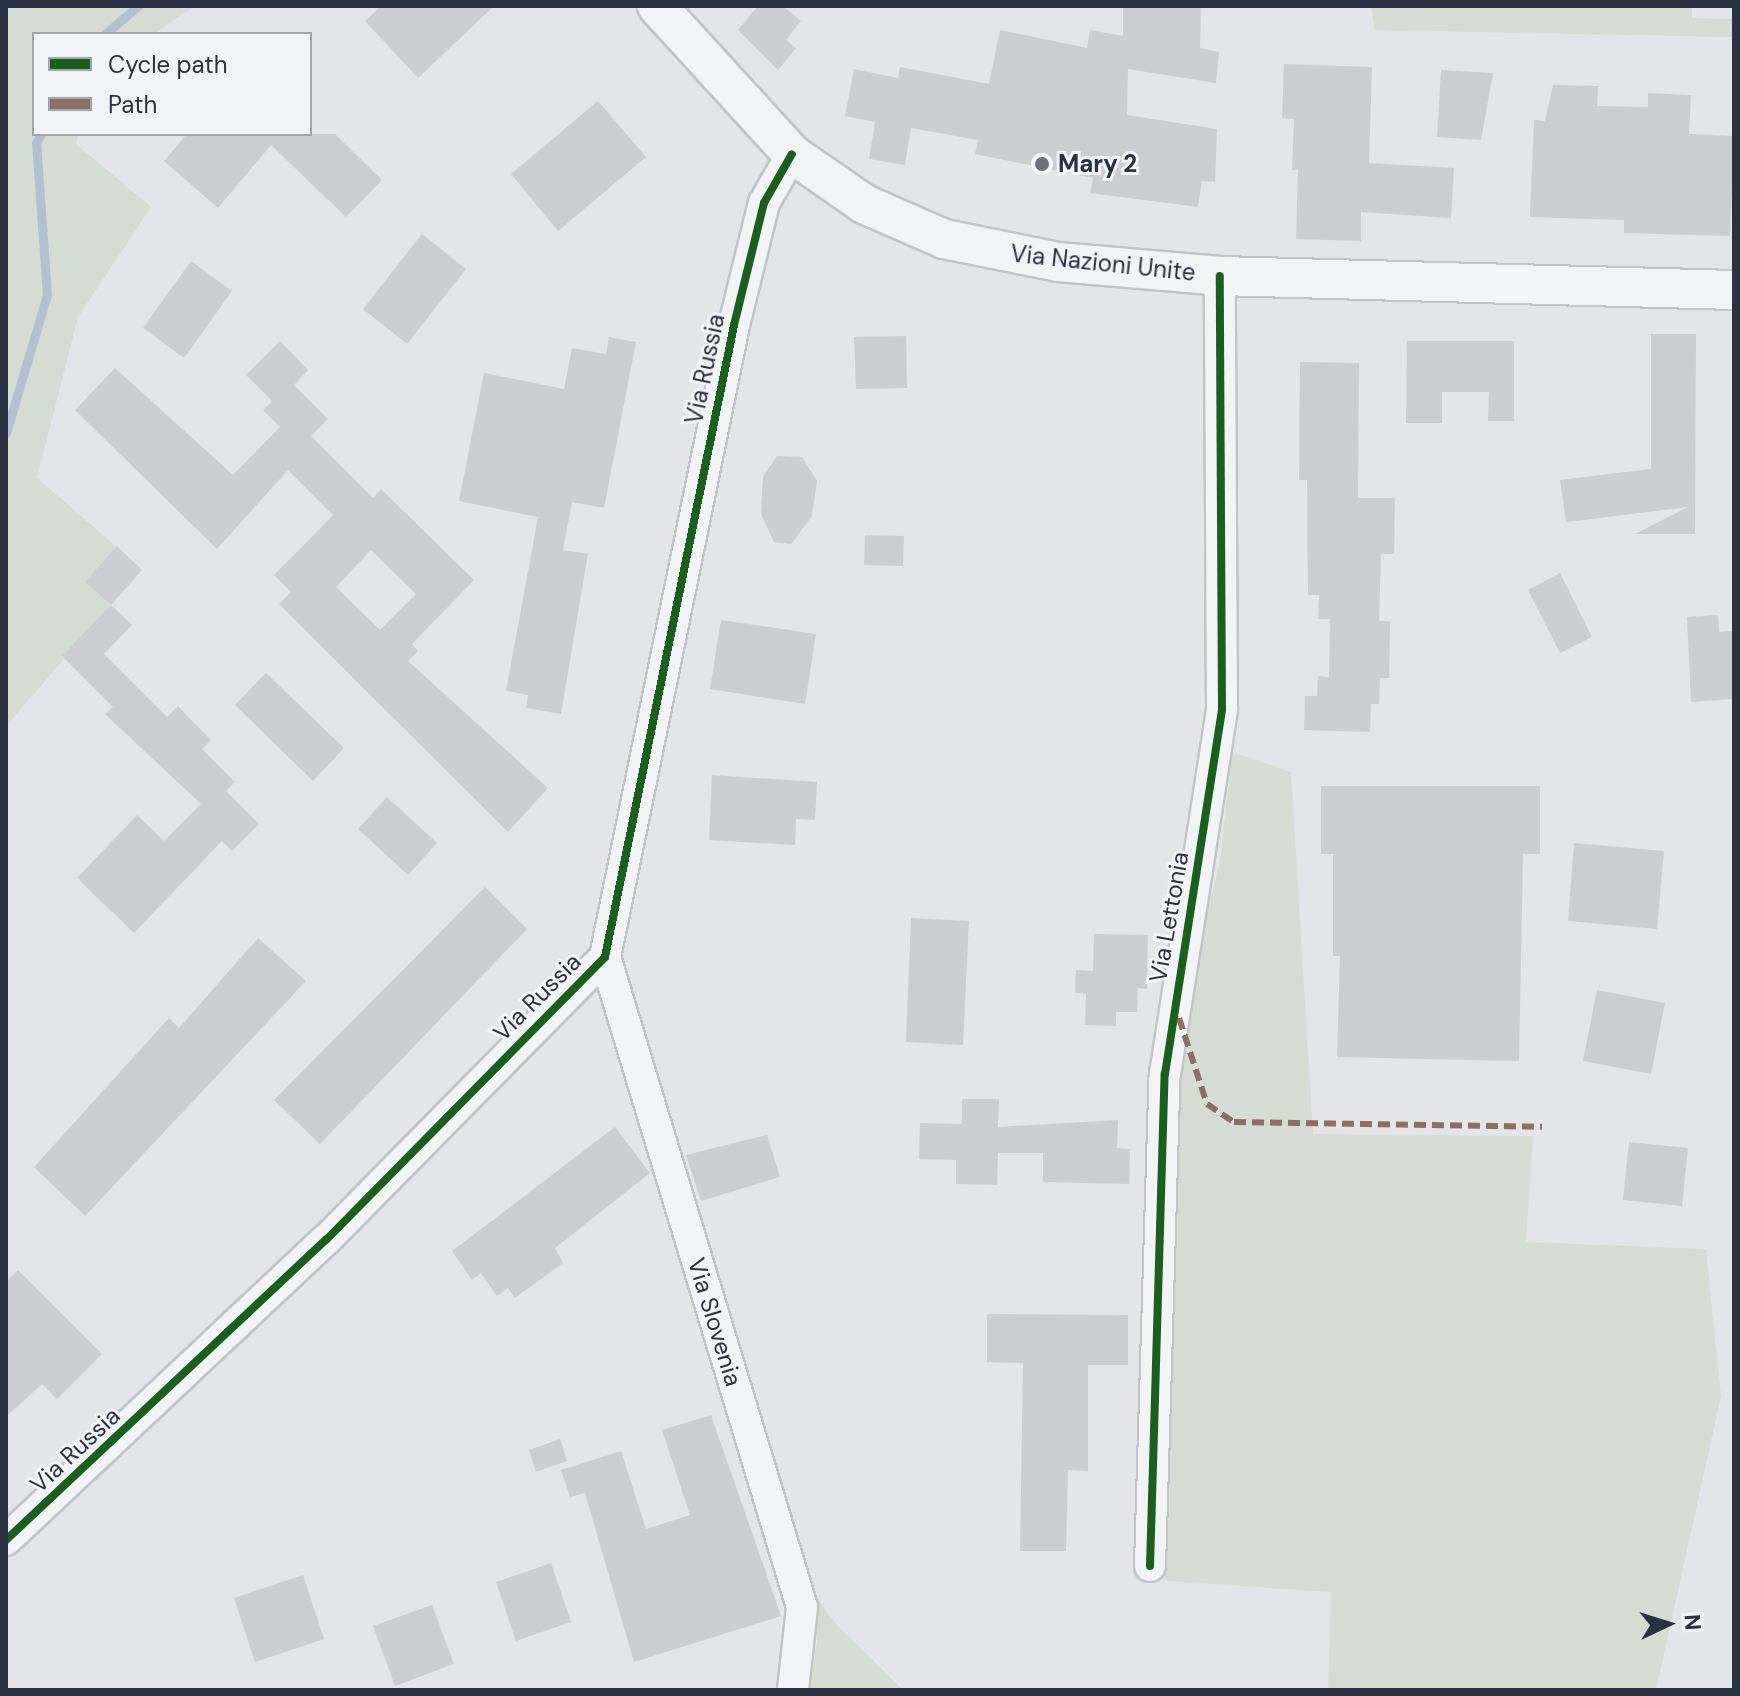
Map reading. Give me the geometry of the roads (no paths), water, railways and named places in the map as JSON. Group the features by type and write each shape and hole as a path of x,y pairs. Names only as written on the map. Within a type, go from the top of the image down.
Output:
{"street":[{"name":"Via Nazioni Unite","path":"657,6 792,154 864,204 944,239 1058,262 1220,276 1734,290"},
{"name":"Via Russia","path":"6,1540 326,1240 605,957 734,325 764,203 792,154"},
{"name":"Via Lettonia","path":"1150,1566 1165,1074 1222,709 1220,276"},
{"name":"Via Slovenia","path":"605,957 802,1607 793,1690"}],"waterway":[{"path":"107,32 138,6"},
{"path":"6,433 47,295 36,143 40,136"}],"place":[{"name":"Mary 2","path":"1042,164"}]}
